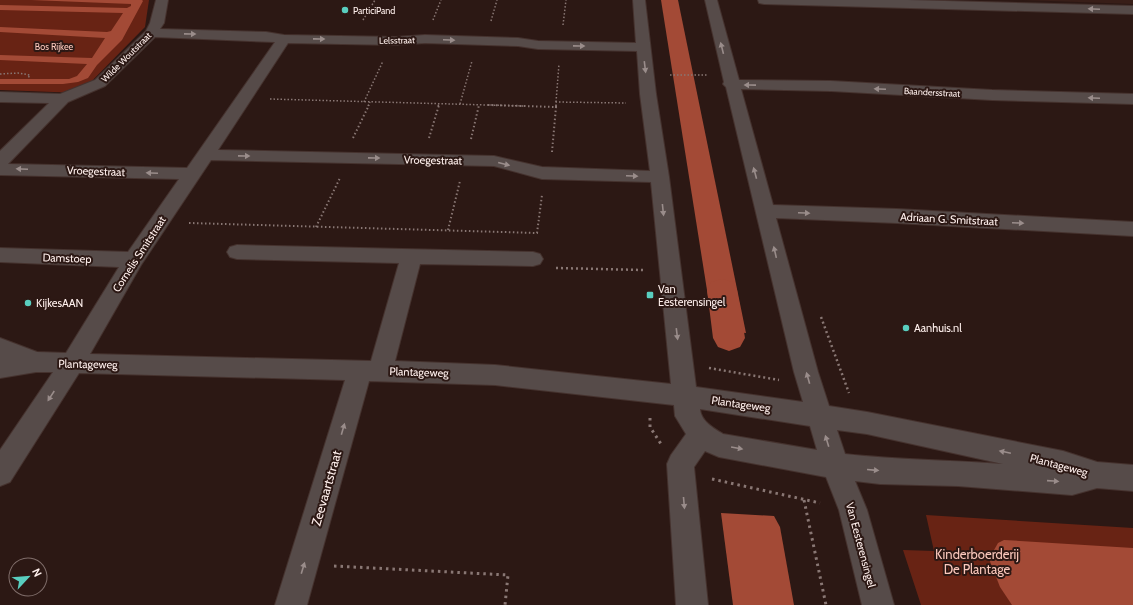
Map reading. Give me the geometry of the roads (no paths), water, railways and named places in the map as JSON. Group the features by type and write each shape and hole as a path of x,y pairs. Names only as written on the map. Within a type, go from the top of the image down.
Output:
{"street":[{"name":"Wilde Woutstraat","path":"0,161 62,98 100,83 150,33 157,23 162,0"},
{"path":"639,0 642,47 660,177 680,363 688,416 701,435 680,464 692,605"},
{"name":"Van Eesterensingel","path":"710,0 765,211 778,267 810,385 835,466 853,510 878,605"},
{"path":"764,0 1133,10"},
{"name":"Lelsstraat","path":"150,33 266,36 284,39 392,41 425,39 518,42 538,45 642,47"},
{"name":"Cornelis Smitstraat","path":"0,472 72,363 134,260 284,39"},
{"name":"Baandersstraat","path":"731,84 831,86 992,95 1133,99"},
{"path":"0,97 62,98"},
{"name":"Vroegestraat","path":"205,155 494,161 548,173 660,177"},
{"name":"Vroegestraat","path":"0,169 191,174"},
{"name":"Adriaan G. Smitstraat","path":"765,211 897,216 1133,229"},
{"path":"237,252 533,259"},
{"name":"Damstoep","path":"0,255 134,260"},
{"name":"Plantageweg","path":"370,371 412,255"},
{"name":"Plantageweg","path":"0,348 36,362"},
{"name":"Plantageweg","path":"0,368 36,362 495,375 685,396 819,415 867,423 1063,464 1097,475 1133,478"},
{"name":"Zeevaartstraat","path":"291,605 303,565 370,371"},
{"name":"Plantageweg","path":"701,435 719,445 835,466 880,471 958,474 1072,482 1097,475"}],"waterway":[{"path":"722,290 729,338"}],"place":[{"name":"ParticiPand","path":"345,10"},
{"name":"Van Eesterensingel","path":"650,295"},
{"name":"KijkesAAN","path":"28,303"},
{"name":"Aanhuis.nl","path":"906,328"}],"park label":[{"name":"Bos Rijkee","path":"54,46"},
{"name":"Kinderboerderij De Plantage","path":"977,562"}]}
